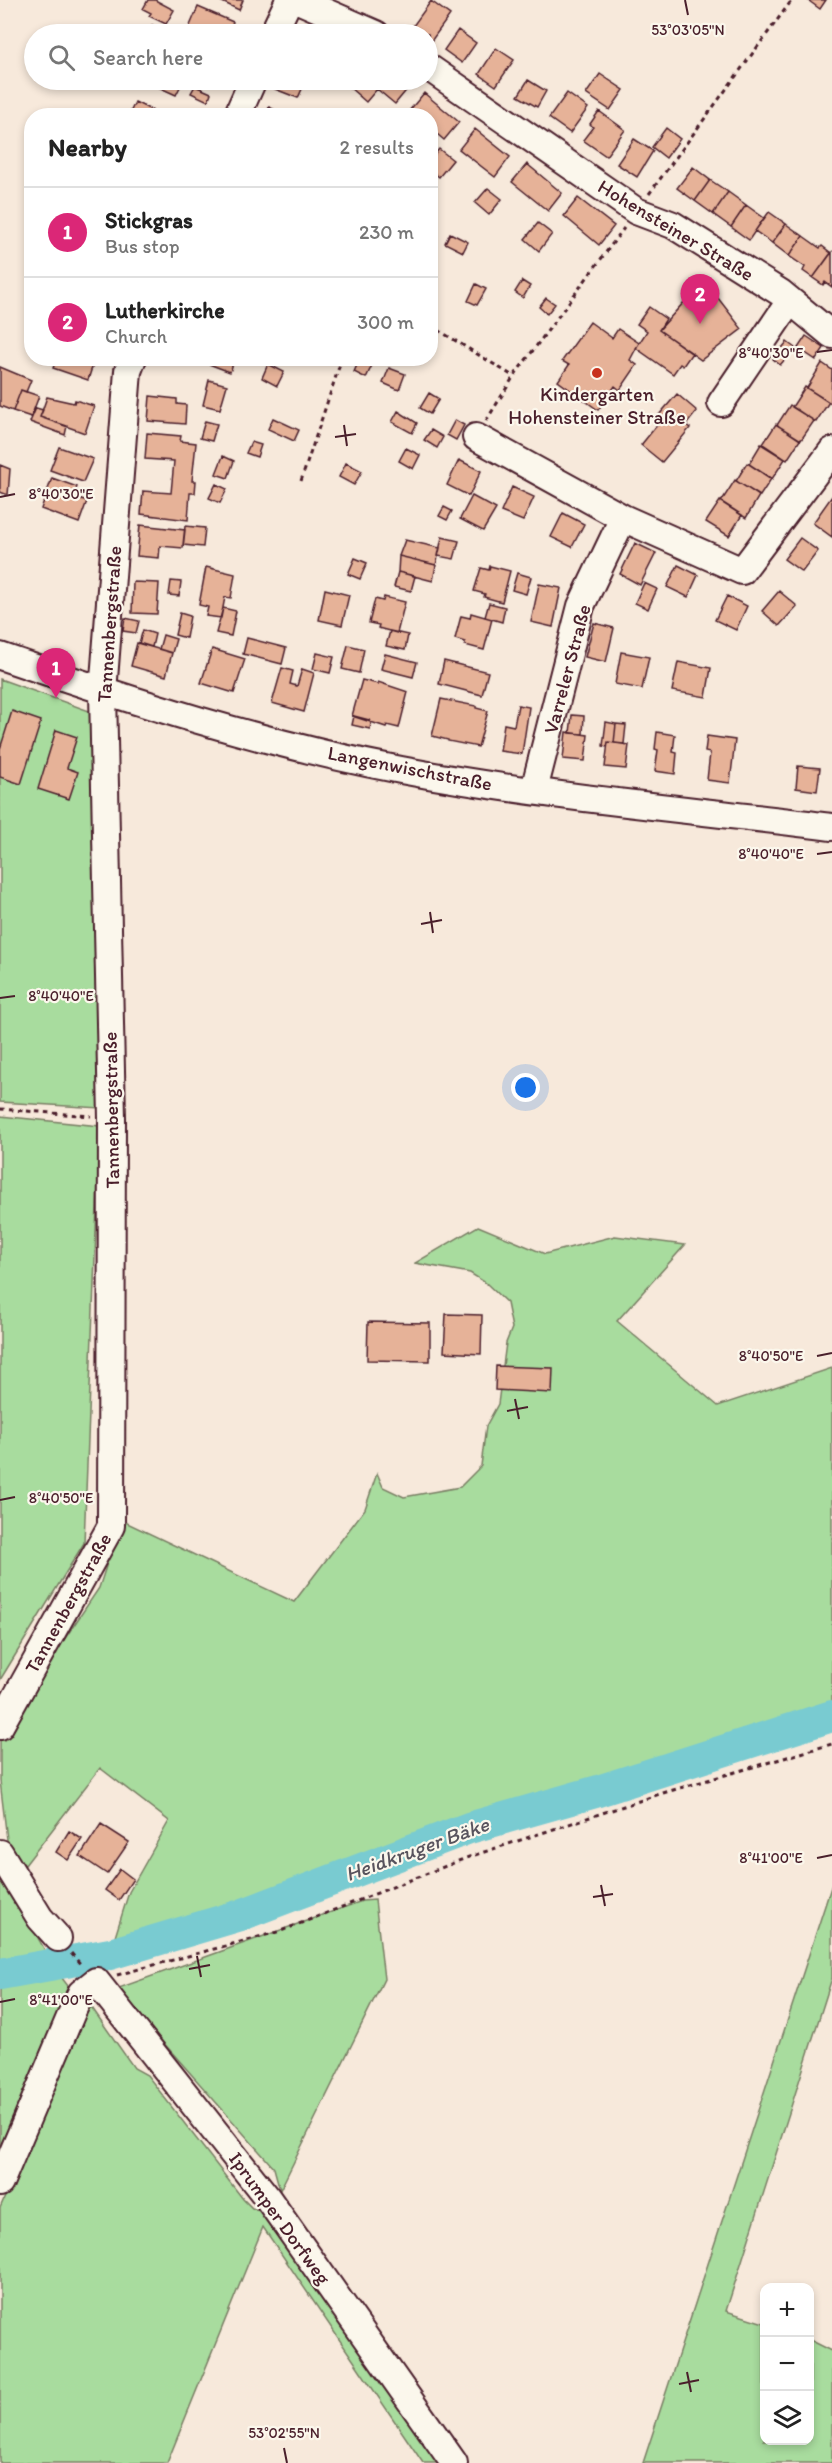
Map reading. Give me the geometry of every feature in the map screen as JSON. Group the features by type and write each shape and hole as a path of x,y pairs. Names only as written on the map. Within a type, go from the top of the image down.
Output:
{"street":[{"path":"278,24 289,0"},
{"path":"298,0 353,24"},
{"name":"Hohensteiner Straße","path":"438,74 636,211 673,225 790,301 832,335"},
{"path":"241,108 249,90"},
{"path":"721,404 790,301"},
{"name":"Tannenbergstraße","path":"0,1726 111,1526 112,1118 103,692 130,366"},
{"path":"476,437 623,518 742,571 832,451"},
{"name":"Varreler Straße","path":"534,790 581,606 623,518"},
{"name":"Langenwischstraße","path":"0,656 103,692 245,734 388,767 534,790 832,826"},
{"path":"0,1853 40,1918 57,1938"},
{"path":"0,2183 81,1993 96,1981"},
{"name":"Iprumper Dorfweg","path":"96,1981 266,2196 454,2463"}],"path":[{"path":"438,330 514,376"},
{"path":"301,481 339,366"},
{"path":"0,1109 112,1118"},
{"path":"96,1981 281,1931 477,1855 663,1792 832,1744"}],"green space":[{"path":"0,679 92,712 101,1108 0,1102"},
{"path":"0,1116 100,1126 84,1543 0,1680"},
{"path":"478,1226 545,1254 615,1236 685,1245 617,1321 718,1406 832,1368 832,1714 466,1827 238,1914 110,1953 129,1892 169,1821 100,1768 25,1865 9,1856 0,1781 0,1735 99,1588 121,1520 294,1602 365,1509 377,1473 383,1487 404,1497 460,1487 481,1466 486,1426 498,1404 506,1343 512,1328 507,1303 486,1283 470,1273 415,1263"},
{"path":"0,1871 51,1961 0,1971"},
{"path":"832,1884 832,1978 726,2311 760,2322 760,2445 814,2445 814,2342 832,2351 832,2463 643,2463"},
{"path":"375,1900 384,1979 280,2190 274,2168 116,1989 362,1901"},
{"path":"55,1969 75,1995 0,2169 0,1980"},
{"path":"90,2005 134,2068 147,2075 243,2199 252,2208 274,2216 446,2463 423,2463 263,2227 167,2463 0,2463 0,2208"}],"building":[{"path":"148,0 155,0 174,10 166,24 149,16 151,13 143,9"},
{"path":"218,0 243,0 239,10"},
{"path":"810,0 826,0 820,9"},
{"path":"431,1 450,15 438,32 438,24 414,24"},
{"path":"198,7 233,22 232,24 191,24"},
{"path":"458,30 476,43 462,63 444,50"},
{"path":"496,48 514,60 496,86 479,74"},
{"path":"600,74 624,90 610,110 586,94"},
{"path":"528,80 546,91 537,107 518,96"},
{"path":"165,90 178,90 176,95"},
{"path":"193,90 204,90 211,93 208,101 191,93"},
{"path":"278,90 302,90 298,98"},
{"path":"352,90 376,90 366,102"},
{"path":"378,90 407,90 395,104"},
{"path":"424,93 459,122 444,140 438,135 438,108 412,108"},
{"path":"567,93 588,108 570,133 549,118"},
{"path":"135,102 147,108 132,108"},
{"path":"599,111 625,130 606,156 583,140 593,127 590,124"},
{"path":"666,128 680,139 666,158 652,147"},
{"path":"475,129 510,157 495,177 459,149"},
{"path":"634,139 653,151 637,177 617,164"},
{"path":"438,150 453,160 439,177 438,176"},
{"path":"527,164 562,193 548,211 512,182"},
{"path":"693,167 710,180 695,201 677,188"},
{"path":"710,180 728,192 713,214 695,201"},
{"path":"488,188 502,199 489,215 475,203"},
{"path":"728,192 746,205 731,227 713,214"},
{"path":"578,198 614,226 599,245 564,216"},
{"path":"746,205 764,218 749,240 731,227"},
{"path":"769,212 786,224 772,243 755,231"},
{"path":"538,223 552,234 539,251 525,239"},
{"path":"786,224 803,236 789,256 772,243"},
{"path":"450,233 468,242 463,252 445,243"},
{"path":"803,236 831,253 813,278 803,271 805,267 789,256"},
{"path":"832,252 832,287 825,282 823,285 813,278"},
{"path":"704,280 742,329 701,360 659,330"},
{"path":"522,281 530,286 523,298 515,292"},
{"path":"476,284 486,289 477,305 468,301"},
{"path":"546,298 555,304 547,314 539,307"},
{"path":"649,307 666,319 659,330 692,353 683,366 680,364 673,374 636,348 647,331 637,324"},
{"name":"Kindergarten Hohensteiner Straße","path":"590,322 612,338 618,329 639,343 630,360 637,365 620,390 615,386 598,410 558,381 569,365 562,361"},
{"path":"806,336 824,348 816,360 798,348"},
{"path":"787,342 795,348 780,365 773,359"},
{"path":"822,363 832,370 831,404 807,388"},
{"path":"54,366 92,366 88,380 53,368"},
{"path":"214,366 232,366 230,372"},
{"path":"267,366 284,372 277,386 262,378"},
{"path":"357,366 372,366 366,378 354,372"},
{"path":"0,367 31,380 26,392 21,390 13,411 0,406"},
{"path":"389,368 405,374 399,390 383,383"},
{"path":"209,380 227,385 220,409 203,405"},
{"path":"805,387 829,402 816,422 792,407"},
{"path":"21,390 39,396 31,417 13,411"},
{"path":"429,393 439,399 430,414 420,408"},
{"path":"677,394 697,411 686,425 690,428 662,462 641,445 663,418 659,415"},
{"path":"150,396 177,399 177,404 186,405 185,424 148,421"},
{"path":"47,397 74,403 75,400 94,406 85,433 40,417"},
{"path":"790,405 814,421 801,440 777,425"},
{"path":"36,408 43,410 40,417 67,426 65,435 30,422"},
{"path":"398,411 417,423 412,433 392,422"},
{"path":"273,418 299,430 294,441 268,429"},
{"path":"455,420 464,425 456,440 447,435"},
{"path":"205,421 217,424 212,441 200,438"},
{"path":"776,424 800,440 787,460 763,444"},
{"path":"431,430 443,437 437,448 424,440"},
{"path":"147,433 181,436 180,441 196,443 192,481 196,481 195,493 190,493 188,520 141,514 143,491 171,493 174,461 145,459"},
{"path":"251,442 261,445 257,457 246,453"},
{"path":"761,444 785,459 772,479 749,464"},
{"path":"59,447 93,459 83,482 50,470"},
{"path":"406,448 420,455 413,469 399,461"},
{"path":"223,456 234,461 228,478 216,474"},
{"path":"459,460 481,471 469,496 447,485"},
{"path":"346,463 362,471 354,485 339,477"},
{"path":"747,463 771,479 760,496 736,481"},
{"path":"0,465 10,469 8,495 0,492"},
{"path":"52,478 77,487 73,496 87,501 79,523 41,509"},
{"path":"735,480 759,496 746,518 721,502"},
{"path":"216,484 227,489 220,503 209,498"},
{"path":"512,487 534,497 523,521 501,512"},
{"path":"472,496 496,509 483,531 460,519"},
{"path":"832,496 832,537 813,523"},
{"path":"720,501 742,515 729,536 706,522"},
{"path":"444,507 452,511 447,520 439,516"},
{"path":"563,513 584,524 572,547 551,537"},
{"path":"140,525 185,530 183,548 160,546 159,558 137,556"},
{"path":"185,526 205,528 203,547 183,545"},
{"path":"442,537 459,541 454,559 438,556"},
{"path":"800,538 818,551 802,572 784,559"},
{"path":"405,540 440,548 436,565 399,556"},
{"path":"635,543 656,553 640,585 620,574"},
{"path":"399,556 436,565 433,581 398,572"},
{"path":"355,558 367,563 360,579 348,574"},
{"path":"678,565 698,575 688,597 667,587"},
{"path":"490,566 510,571 502,602 484,597 485,594 474,591 481,568 489,570"},
{"path":"206,567 235,574 231,598 225,597 221,618 206,616 208,607 199,605"},
{"path":"398,572 415,576 411,591 394,587"},
{"path":"517,573 531,577 526,594 512,590"},
{"path":"171,581 181,582 179,596 169,595"},
{"path":"133,582 159,583 157,614 132,613"},
{"path":"644,583 657,589 648,609 635,603"},
{"path":"539,584 561,588 553,627 531,622"},
{"path":"325,589 349,595 342,625 319,620"},
{"path":"779,591 797,606 779,626 762,611"},
{"path":"727,596 747,606 736,630 715,620"},
{"path":"384,597 405,602 397,633 369,623 375,599 383,601"},
{"path":"489,603 505,607 502,622 485,617"},
{"path":"223,608 236,611 231,636 216,633"},
{"path":"180,613 190,616 186,638 175,635"},
{"path":"471,613 492,619 484,650 465,645 465,642 455,639 461,616 470,618"},
{"path":"125,618 139,621 136,633 123,631"},
{"path":"594,623 614,628 606,662 585,657"},
{"path":"143,630 155,634 152,647 139,643"},
{"path":"390,631 408,635 405,650 386,646"},
{"path":"163,635 176,639 172,653 159,649"},
{"path":"247,638 286,648 282,664 243,654"},
{"path":"137,643 172,653 166,676 131,666"},
{"path":"348,645 364,649 359,673 342,669"},
{"path":"212,649 245,659 234,693 201,683"},
{"path":"621,652 649,657 642,689 615,684"},
{"path":"317,653 334,657 330,673 313,669"},
{"path":"385,654 417,662 413,677 381,669"},
{"path":"444,661 488,672 482,695 439,684"},
{"path":"678,662 711,668 706,697 672,691"},
{"path":"282,668 293,671 290,684 297,686 302,669 314,673 304,712 272,703"},
{"path":"362,680 378,684 378,682 408,692 399,728 387,725 386,727 352,716"},
{"path":"441,699 476,706 476,708 488,711 478,747 432,736"},
{"path":"518,705 529,707 522,754 500,751 504,724 514,726"},
{"path":"12,711 41,721 21,784 0,777 0,749"},
{"path":"572,715 584,716 583,734 570,733"},
{"path":"354,716 369,720 370,729 352,725"},
{"path":"606,722 616,724 614,743 608,742 607,747 603,746"},
{"path":"616,724 626,725 624,744 614,743"},
{"path":"56,730 77,737 67,768 78,772 69,799 38,789"},
{"path":"566,732 588,735 585,761 563,759"},
{"path":"657,732 675,735 673,752 677,753 675,774 655,771 658,750 655,749"},
{"path":"707,736 735,740 730,783 707,780 710,753 705,752"},
{"path":"608,742 629,745 626,769 605,767"},
{"path":"798,766 820,768 817,791 796,788"},
{"path":"446,1314 482,1315 481,1354 444,1352"},
{"path":"368,1322 430,1323 430,1361 367,1360"},
{"path":"496,1366 553,1368 552,1393 495,1390"},
{"path":"101,1824 129,1842 107,1874 80,1856"},
{"path":"69,1831 82,1839 68,1860 56,1852"},
{"path":"120,1869 133,1879 119,1900 105,1890"}],"waterway":[{"name":"Heidkruger Bäke","path":"0,1974 110,1954 241,1915 469,1828 595,1792 832,1716"}],"place":[{"name":"Lutherkirche","path":"700,324"},
{"name":"Kindergarten Hohensteiner Straße","path":"597,373"},
{"name":"Stickgras","path":"56,698"}]}
